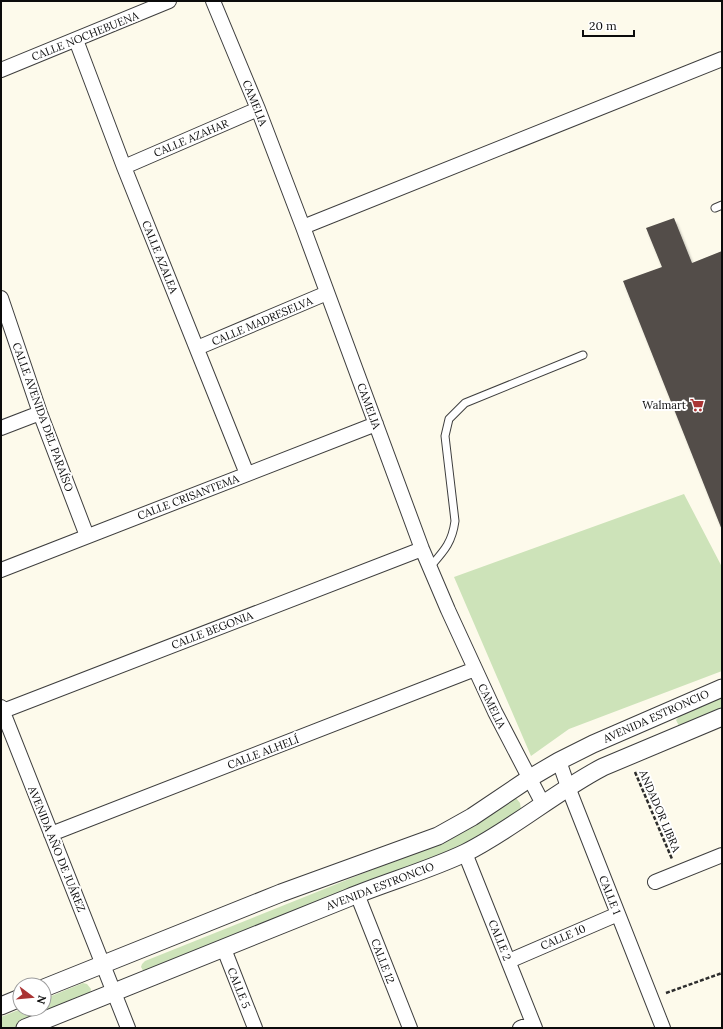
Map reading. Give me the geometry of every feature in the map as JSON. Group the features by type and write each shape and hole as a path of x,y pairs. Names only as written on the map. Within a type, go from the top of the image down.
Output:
{"street":[{"name":"CALLE NOCHEBUENA","path":"1,70 169,1"},
{"name":"CAMELIA","path":"213,1 258,109 422,548 495,712 543,804"},
{"name":"CALLE AZALEA","path":"76,40 124,167 247,474"},
{"path":"303,227 722,59"},
{"name":"CALLE AZAHAR","path":"124,167 258,109"},
{"name":"CALLE MADRESELVA","path":"197,348 327,293"},
{"name":"CALLE AVENIDA DEL PARAÍSO","path":"1,298 40,413 87,536"},
{"path":"1,428 40,413"},
{"name":"CALLE CRISANTEMA","path":"1,570 376,424"},
{"name":"CALLE BEGONIA","path":"2,709 422,548"},
{"name":"CALLE ALHELÍ","path":"51,834 475,669"},
{"name":"AVENIDA ESTRONCIO","path":"52,985 281,893 438,836 472,817 530,778 559,761 593,744 722,688"},
{"name":"AVENIDA AÑO DE JUÁREZ","path":"2,709 128,1028"},
{"name":"AVENIDA ESTRONCIO","path":"25,1028 224,949 357,894 465,853 501,832 568,787 603,767 722,717"},
{"name":"CALLE 1","path":"559,761 663,1028"},
{"name":"CALLE 2","path":"465,853 509,961 530,1026"},
{"path":"655,882 722,855"},
{"name":"CALLE 12","path":"357,894 410,1028"},
{"name":"CALLE 10","path":"509,961 618,914"},
{"name":"CALLE 5","path":"224,949 255,1028"},
{"path":"1,1006 12,1001"}],"lane":[{"path":"430,567 444,551 453,535 455,521 445,436 449,419 466,403 583,355"}],"path":[{"name":"ANDADOR LIBRA","path":"628,756 678,873"},
{"path":"651,998 722,973"}],"green space":[{"path":"684,494 722,567 722,671 569,729 531,756 454,577"},
{"path":"722,697 722,711 679,726 676,720 682,713"},
{"path":"516,798 520,803 521,809 459,849 144,972 141,967 145,961 456,836"},
{"path":"83,983 87,984 91,989 90,994 83,1001 52,1013 52,996"},
{"path":"12,1013 12,1017 42,1017 14,1028 1,1028 1,1017"}],"building":[{"name":"Walmart","path":"674,218 692,263 722,251 722,530 623,281 662,267 646,228"}],"place":[{"name":"Walmart","path":"697,405"}]}
